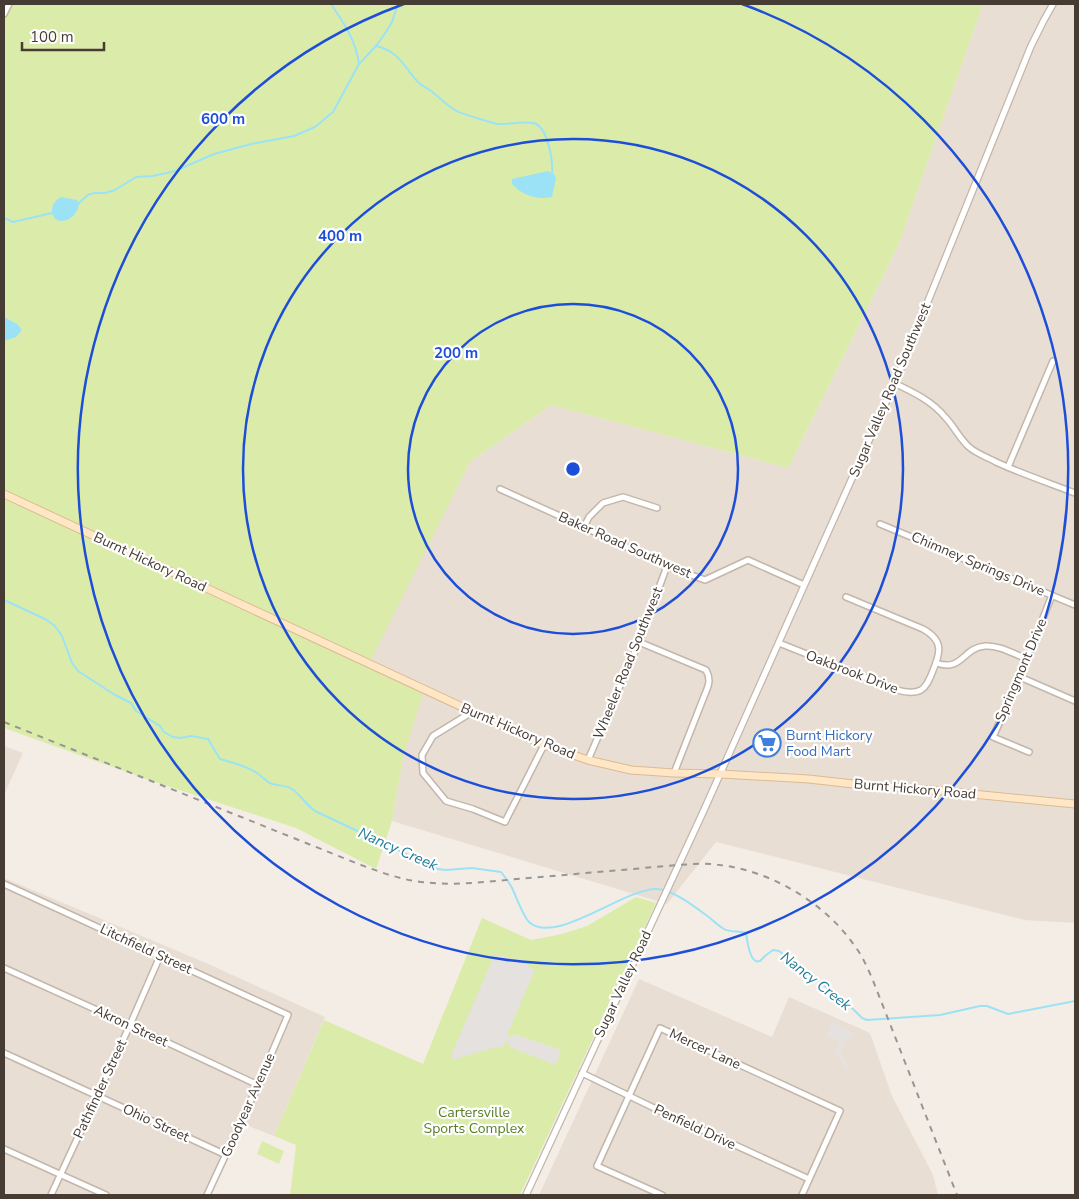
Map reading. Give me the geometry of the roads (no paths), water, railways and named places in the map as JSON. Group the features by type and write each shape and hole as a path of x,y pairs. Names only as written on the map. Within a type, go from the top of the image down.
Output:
{"main road":[{"name":"Burnt Hickory Road","path":"4,494 544,745 588,760 631,770 809,779 1075,804"}],"street":[{"path":"4,14 9,4"},
{"name":"Sugar Valley Road Southwest","path":"721,774 894,383 1031,46 1053,4"},
{"path":"1008,467 1053,361"},
{"path":"894,383 918,394 935,406 969,447 978,453 1008,467 1075,493"},
{"name":"Baker Road Southwest","path":"500,489 667,566 705,580 748,560 804,585"},
{"path":"584,527 589,516 603,503 623,497 656,508"},
{"name":"Chimney Springs Drive","path":"880,524 1075,605"},
{"name":"Wheeler Road Southwest","path":"588,760 639,642 667,566"},
{"name":"Springmont Drive","path":"1028,752 993,737 1020,677 1052,596"},
{"name":"Oakbrook Drive","path":"780,643 897,690 906,692 922,689 928,683 939,656 937,642 930,633 846,597"},
{"path":"639,642 706,670 709,678 709,684 674,773"},
{"path":"936,663 945,666 954,664 973,650 984,646 1000,648 1027,659"},
{"path":"1020,677 1075,701"},
{"path":"472,712 433,736 422,755 423,773 446,801 473,809 505,822 544,745"},
{"name":"Sugar Valley Road","path":"526,1195 721,774"},
{"name":"Litchfield Street","path":"4,885 288,1015"},
{"name":"Pathfinder Street","path":"51,1195 160,956"},
{"name":"Akron Street","path":"4,968 258,1085"},
{"name":"Goodyear Avenue","path":"207,1195 288,1015"},
{"name":"Mercer Lane","path":"662,1195 597,1166 660,1028 840,1111 802,1195"},
{"name":"Ohio Street","path":"4,1053 226,1155"},
{"name":"Penfield Drive","path":"582,1074 809,1179"},
{"path":"4,1149 106,1195"}],"water":[{"path":"548,171 554,174 556,178 552,197 530,196 521,192 512,184 512,179"},
{"path":"61,197 77,200 79,203 78,210 70,219 65,221 56,219 52,209 55,202"},
{"path":"4,317 17,324 22,330 16,337 4,341"}],"waterway":[{"path":"331,4 345,25 352,40 359,64"},
{"path":"79,203 88,195 115,190 136,177 153,176 175,171 214,154 251,144 294,136 315,127 333,112 359,64 386,32 392,22 398,4"},
{"path":"376,46 384,48 396,56 420,83 458,111 498,124 528,122 536,124 544,132 547,139 551,153 552,173"},
{"path":"4,218 13,222 52,213"},
{"name":"Nancy Creek","path":"4,600 45,619 55,626 62,636 72,663 78,671 131,703 136,711 160,726 164,732 173,737 191,736 208,739 220,759 239,764 271,783 290,788 315,811 438,869 472,868 501,872 511,886 529,922 541,927 555,927 572,922 642,891 656,889 676,895 724,929 746,933 750,953 756,961 760,961 773,950 779,951 847,1003 862,1018 867,1020 940,1015 980,1006 987,1006 1008,1014 1075,1001"}],"railway":[{"path":"4,722 356,863 412,881 472,883 704,864 739,868 777,882 795,891 828,916 842,930 862,957 872,978 957,1195"}],"place":[{"name":"Burnt Hickory Food Mart","path":"767,743"}],"park label":[{"name":"Cartersville Sports Complex","path":"474,1120"}]}
